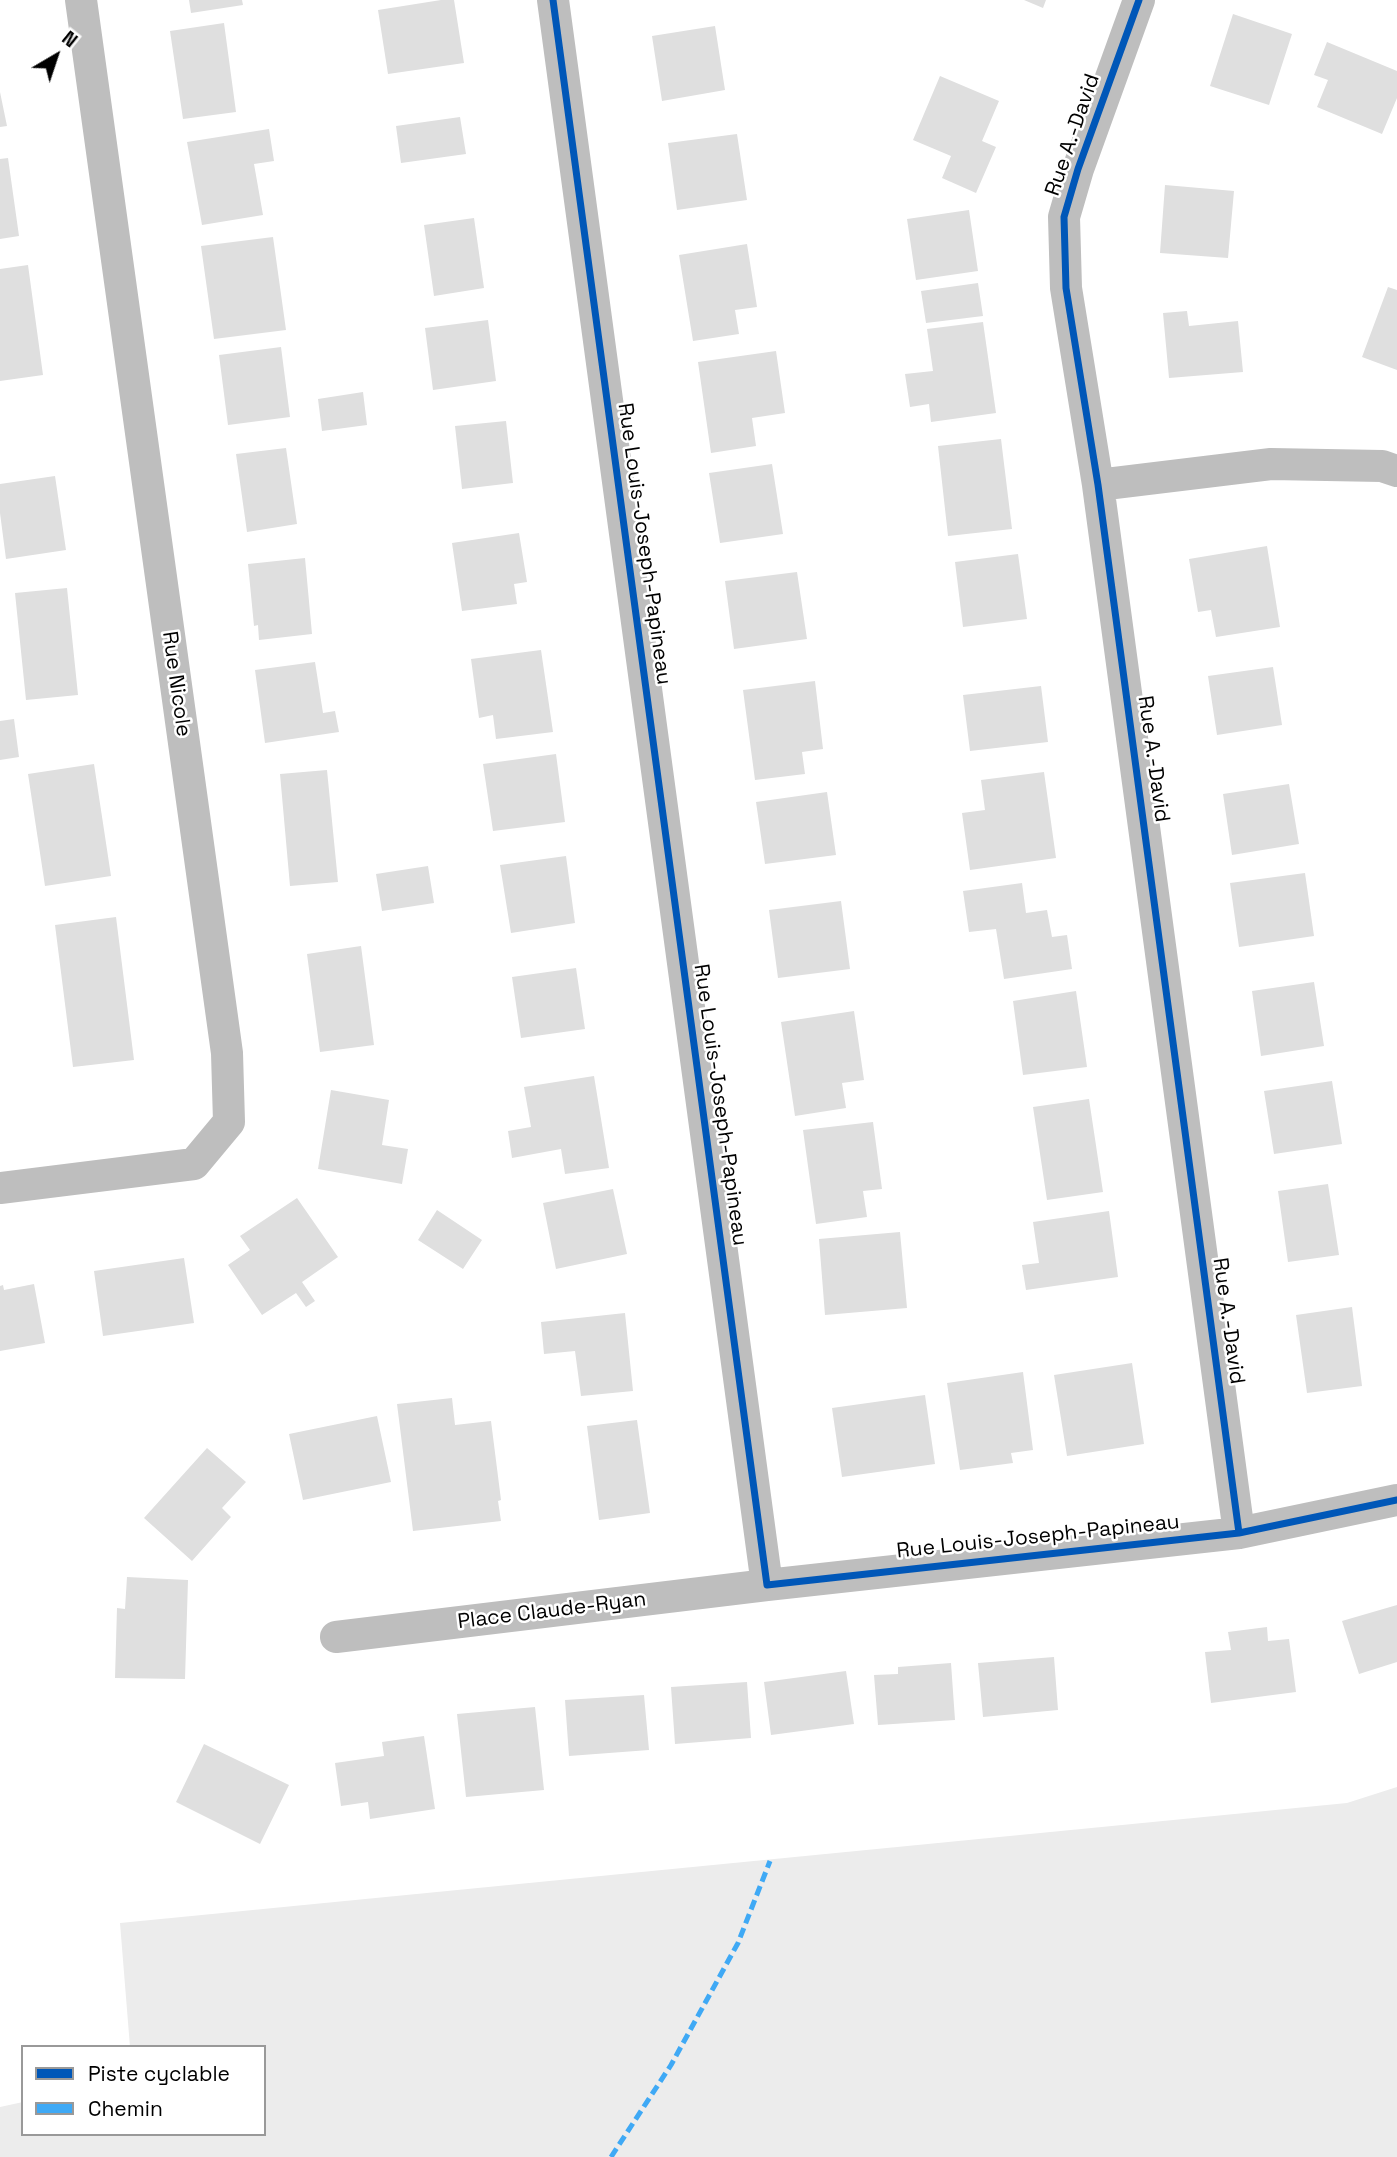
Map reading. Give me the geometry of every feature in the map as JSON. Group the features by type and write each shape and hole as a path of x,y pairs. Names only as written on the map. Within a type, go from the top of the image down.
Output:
{"street":[{"name":"Rue Nicole","path":"0,1188 194,1164 229,1122 227,1053 81,0"},
{"name":"Rue Louis-Joseph-Papineau","path":"553,0 767,1585 1239,1533 1397,1500"},
{"name":"Rue A.-David","path":"1139,0 1078,169 1064,217 1066,288 1098,485 1239,1533"},
{"path":"1098,485 1271,464 1382,466 1397,471"},
{"name":"Place Claude-Ryan","path":"337,1637 767,1585"}],"shaded area":[{"path":"1397,1787 1397,2157 0,2157 0,2107 21,2102 21,2136 266,2136 266,2045 130,2045 120,1923 1347,1803"}],"building":[{"path":"189,0 242,0 243,5 191,13"},
{"path":"454,0 464,63 388,74 378,10"},
{"path":"1024,0 1046,0 1043,8"},
{"path":"1233,14 1292,34 1269,105 1210,86"},
{"path":"224,23 236,112 183,119 170,31"},
{"path":"715,26 725,90 662,101 652,36"},
{"path":"1327,42 1397,71 1397,98 1382,134 1317,107 1328,80 1314,75"},
{"path":"940,76 999,101 982,141 996,147 976,193 942,178 951,156 913,140"},
{"path":"0,92 7,126 0,127"},
{"path":"460,117 466,154 401,163 396,126"},
{"path":"269,129 274,161 254,164 263,215 202,225 187,142"},
{"path":"737,134 747,200 677,210 668,143"},
{"path":"8,158 19,236 0,239 0,159"},
{"path":"1165,185 1234,191 1228,258 1160,253"},
{"path":"969,210 978,271 916,280 907,219"},
{"path":"474,218 484,288 434,296 424,225"},
{"path":"273,237 286,330 214,339 201,246"},
{"path":"747,244 757,307 735,310 739,334 693,341 679,255"},
{"path":"28,265 43,375 0,381 0,269"},
{"path":"978,283 983,316 926,323 921,291"},
{"path":"1388,287 1397,290 1397,370 1362,357"},
{"path":"1187,311 1189,326 1238,321 1243,372 1169,378 1163,313"},
{"path":"488,320 496,381 433,390 425,328"},
{"path":"983,322 996,413 931,422 929,404 910,407 905,374 933,371 927,329"},
{"path":"281,347 290,417 228,425 219,355"},
{"path":"776,351 785,413 752,418 756,446 711,453 698,362"},
{"path":"363,392 367,425 322,431 318,399"},
{"path":"506,421 513,483 462,489 455,426"},
{"path":"1001,439 1012,529 948,536 938,446"},
{"path":"286,448 297,524 247,532 236,454"},
{"path":"772,464 783,534 720,543 709,473"},
{"path":"55,476 66,550 6,559 0,513 0,484"},
{"path":"519,533 527,582 514,584 517,604 462,611 452,543"},
{"path":"1267,546 1280,627 1216,637 1211,610 1198,612 1189,559"},
{"path":"1018,554 1027,619 963,627 955,562"},
{"path":"305,558 312,634 259,640 258,625 254,626 248,564"},
{"path":"797,572 807,639 734,649 725,581"},
{"path":"67,588 78,695 26,700 15,593"},
{"path":"541,650 553,732 496,739 493,715 479,718 471,659"},
{"path":"315,662 323,713 335,711 339,732 265,743 255,670"},
{"path":"1273,667 1282,725 1217,735 1208,676"},
{"path":"815,681 823,749 802,752 805,774 755,780 743,690"},
{"path":"1041,686 1048,742 970,751 963,695"},
{"path":"14,719 19,757 0,760 0,721"},
{"path":"556,754 565,822 493,831 483,764"},
{"path":"94,764 111,876 45,886 28,774"},
{"path":"327,770 338,882 290,886 280,774"},
{"path":"1044,772 1056,858 970,870 962,813 985,810 981,780"},
{"path":"1289,784 1299,844 1232,855 1223,794"},
{"path":"827,792 836,855 765,864 756,802"},
{"path":"566,856 575,923 511,933 500,865"},
{"path":"428,866 434,903 382,911 376,874"},
{"path":"1305,873 1314,936 1239,947 1230,883"},
{"path":"1022,883 1026,913 1047,910 1052,937 1067,935 1072,969 1004,979 996,929 969,932 963,891"},
{"path":"841,901 850,969 778,978 769,910"},
{"path":"116,917 134,1060 73,1067 55,925"},
{"path":"361,946 374,1045 320,1052 307,954"},
{"path":"576,968 585,1029 521,1038 512,977"},
{"path":"1314,982 1324,1046 1261,1056 1252,991"},
{"path":"1076,991 1087,1067 1023,1075 1013,1001"},
{"path":"854,1011 864,1080 842,1083 846,1108 795,1116 781,1022"},
{"path":"594,1076 609,1168 565,1174 561,1149 512,1158 508,1131 531,1127 524,1087"},
{"path":"1332,1081 1342,1144 1274,1154 1264,1091"},
{"path":"331,1090 389,1100 382,1145 408,1149 402,1184 318,1169"},
{"path":"1089,1099 1103,1192 1047,1200 1033,1107"},
{"path":"873,1122 882,1189 863,1191 867,1217 816,1224 803,1130"},
{"path":"1328,1184 1339,1255 1288,1262 1278,1191"},
{"path":"613,1189 627,1254 556,1269 543,1203"},
{"path":"297,1198 338,1257 302,1282 315,1301 306,1307 296,1293 262,1315 228,1265 250,1250 240,1236"},
{"path":"437,1210 482,1240 463,1269 418,1240"},
{"path":"1109,1211 1118,1277 1026,1290 1022,1265 1039,1263 1033,1222"},
{"path":"900,1232 907,1308 825,1315 819,1239"},
{"path":"184,1258 194,1323 103,1336 94,1271"},
{"path":"34,1284 45,1343 0,1351 0,1286 3,1285 4,1290"},
{"path":"1352,1307 1362,1386 1307,1393 1296,1315"},
{"path":"625,1313 633,1391 581,1396 575,1351 544,1354 541,1322"},
{"path":"1132,1363 1144,1444 1067,1456 1054,1375"},
{"path":"1023,1372 1033,1450 1011,1453 1013,1463 960,1470 947,1383"},
{"path":"925,1395 935,1464 842,1477 832,1408"},
{"path":"452,1398 455,1425 491,1421 501,1521 413,1531 397,1404"},
{"path":"377,1416 391,1482 303,1500 289,1434"},
{"path":"637,1420 650,1513 599,1520 587,1426"},
{"path":"207,1448 246,1482 222,1508 231,1517 192,1561 144,1518"},
{"path":"127,1577 188,1580 185,1679 115,1678 117,1608 125,1609"},
{"path":"1397,1605 1397,1662 1359,1674 1342,1621"},
{"path":"1267,1627 1268,1641 1289,1639 1296,1692 1211,1703 1205,1652 1231,1650 1228,1632"},
{"path":"1054,1657 1058,1710 983,1717 978,1663"},
{"path":"951,1663 955,1720 878,1725 874,1675 898,1674 898,1667"},
{"path":"846,1671 854,1724 771,1735 764,1682"},
{"path":"747,1682 751,1738 675,1744 671,1687"},
{"path":"644,1695 649,1750 569,1756 565,1700"},
{"path":"535,1707 544,1790 466,1797 457,1714"},
{"path":"424,1736 435,1809 370,1819 368,1802 341,1806 335,1763 384,1756 382,1742"},
{"path":"204,1744 289,1785 260,1844 176,1802"}],"marked path":[{"path":"611,2157 671,2065 738,1943 770,1861"}],"cycle path":[{"path":"553,0 767,1585 1239,1533 1397,1500"},
{"path":"1139,0 1078,169 1064,217 1066,288 1098,485 1239,1533"}]}
